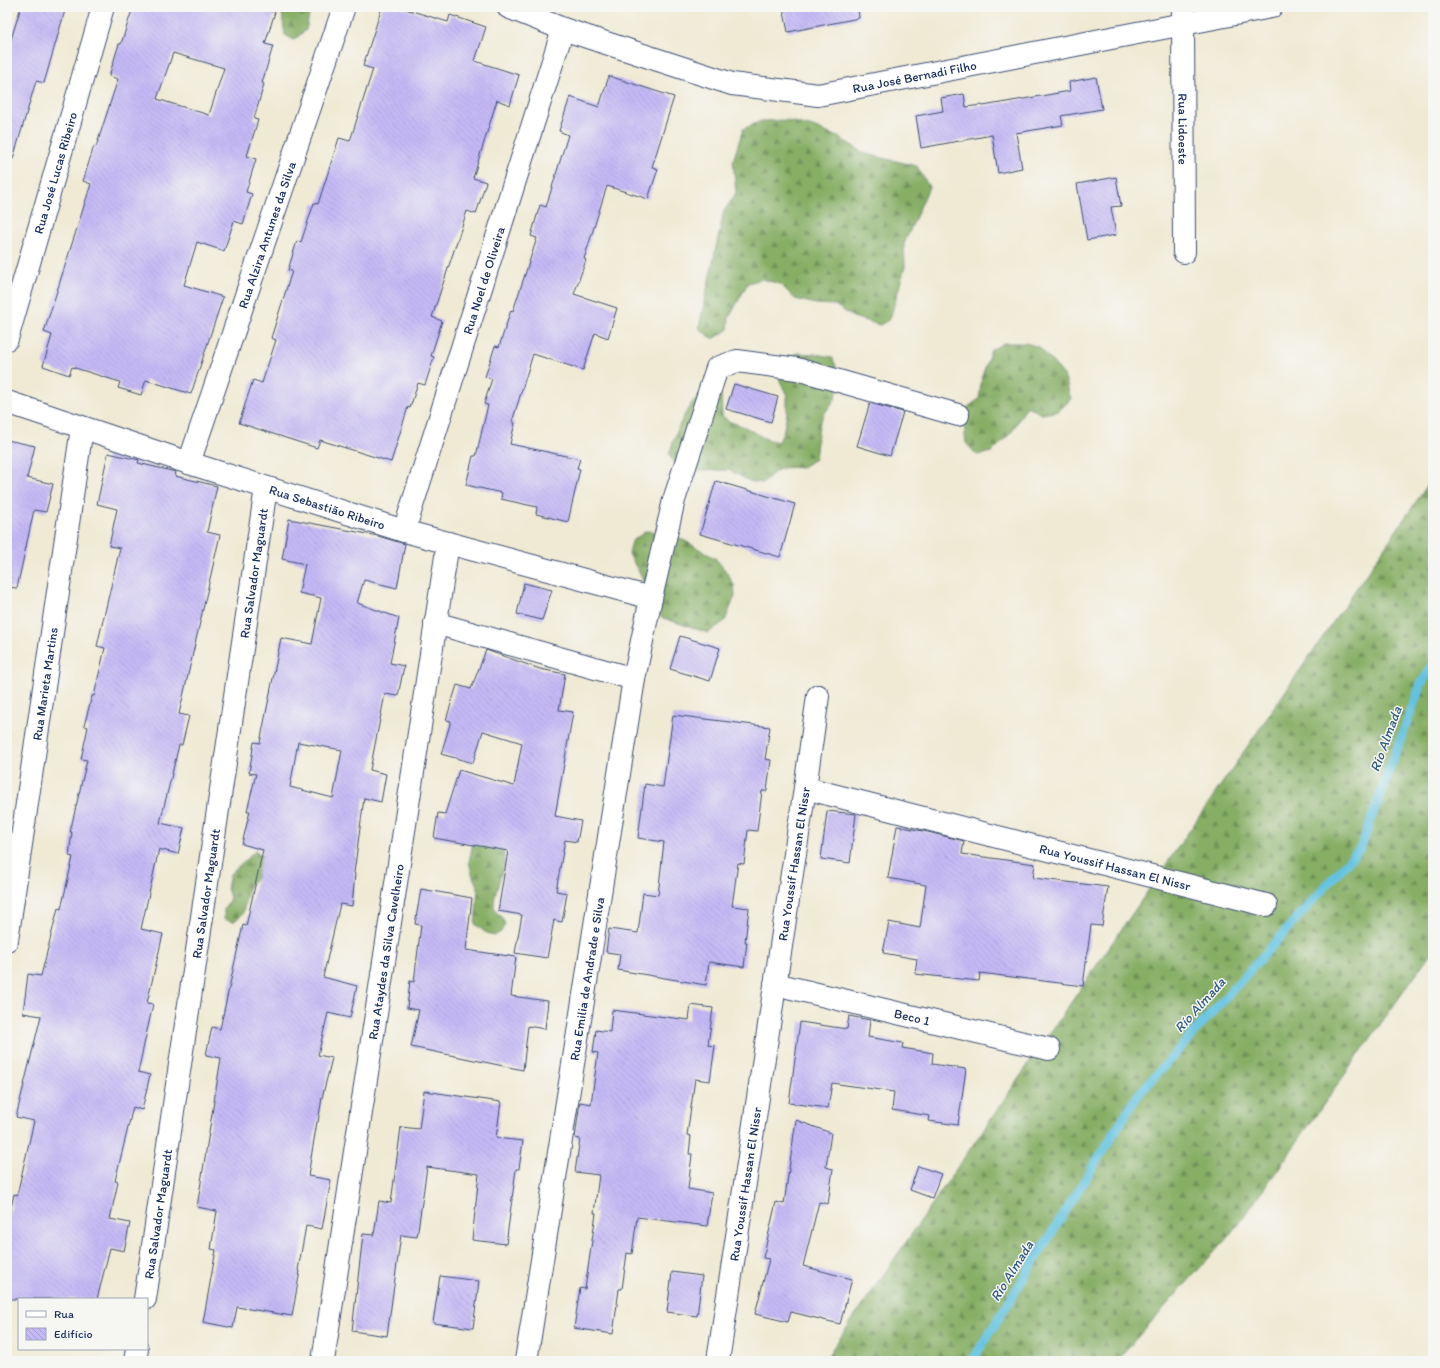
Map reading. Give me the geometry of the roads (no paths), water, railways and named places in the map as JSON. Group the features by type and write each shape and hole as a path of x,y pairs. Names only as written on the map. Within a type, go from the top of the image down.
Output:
{"street":[{"name":"Rua José Lucas Ribeiro","path":"7,339 104,7"},
{"name":"Rua Alzira Antunes da Silva","path":"189,463 344,7"},
{"name":"Rua José Bernadi Filho","path":"508,7 563,29 732,84 818,94 1183,16 1271,7"},
{"name":"Rua Lidoeste","path":"1183,16 1184,252"},
{"name":"Rua Noel de Oliveira","path":"404,531 563,29"},
{"name":"Rua Emilia de Andrade e Silva","path":"526,1361 634,679 674,500 717,368 737,361 798,369 958,415"},
{"name":"Rua Sebastião Ribeiro","path":"7,402 189,463 404,531 651,598"},
{"name":"Rua Marieta Martins","path":"7,940 82,428"},
{"name":"Rua Salvador Maguardt","path":"145,1298 266,488"},
{"name":"Rua Ataydes da Silva Cavelheiro","path":"323,1361 448,543"},
{"path":"435,623 634,679"},
{"path":"805,788 818,696"},
{"name":"Rua Youssif Hassan El Nissr","path":"718,1361 805,788 1266,905"},
{"name":"Beco 1","path":"775,984 1049,1049"},
{"path":"135,1361 137,1350"}],"waterway":[{"name":"Río Almada","path":"972,1361 1137,1096 1361,847 1421,684 1433,665"}]}
